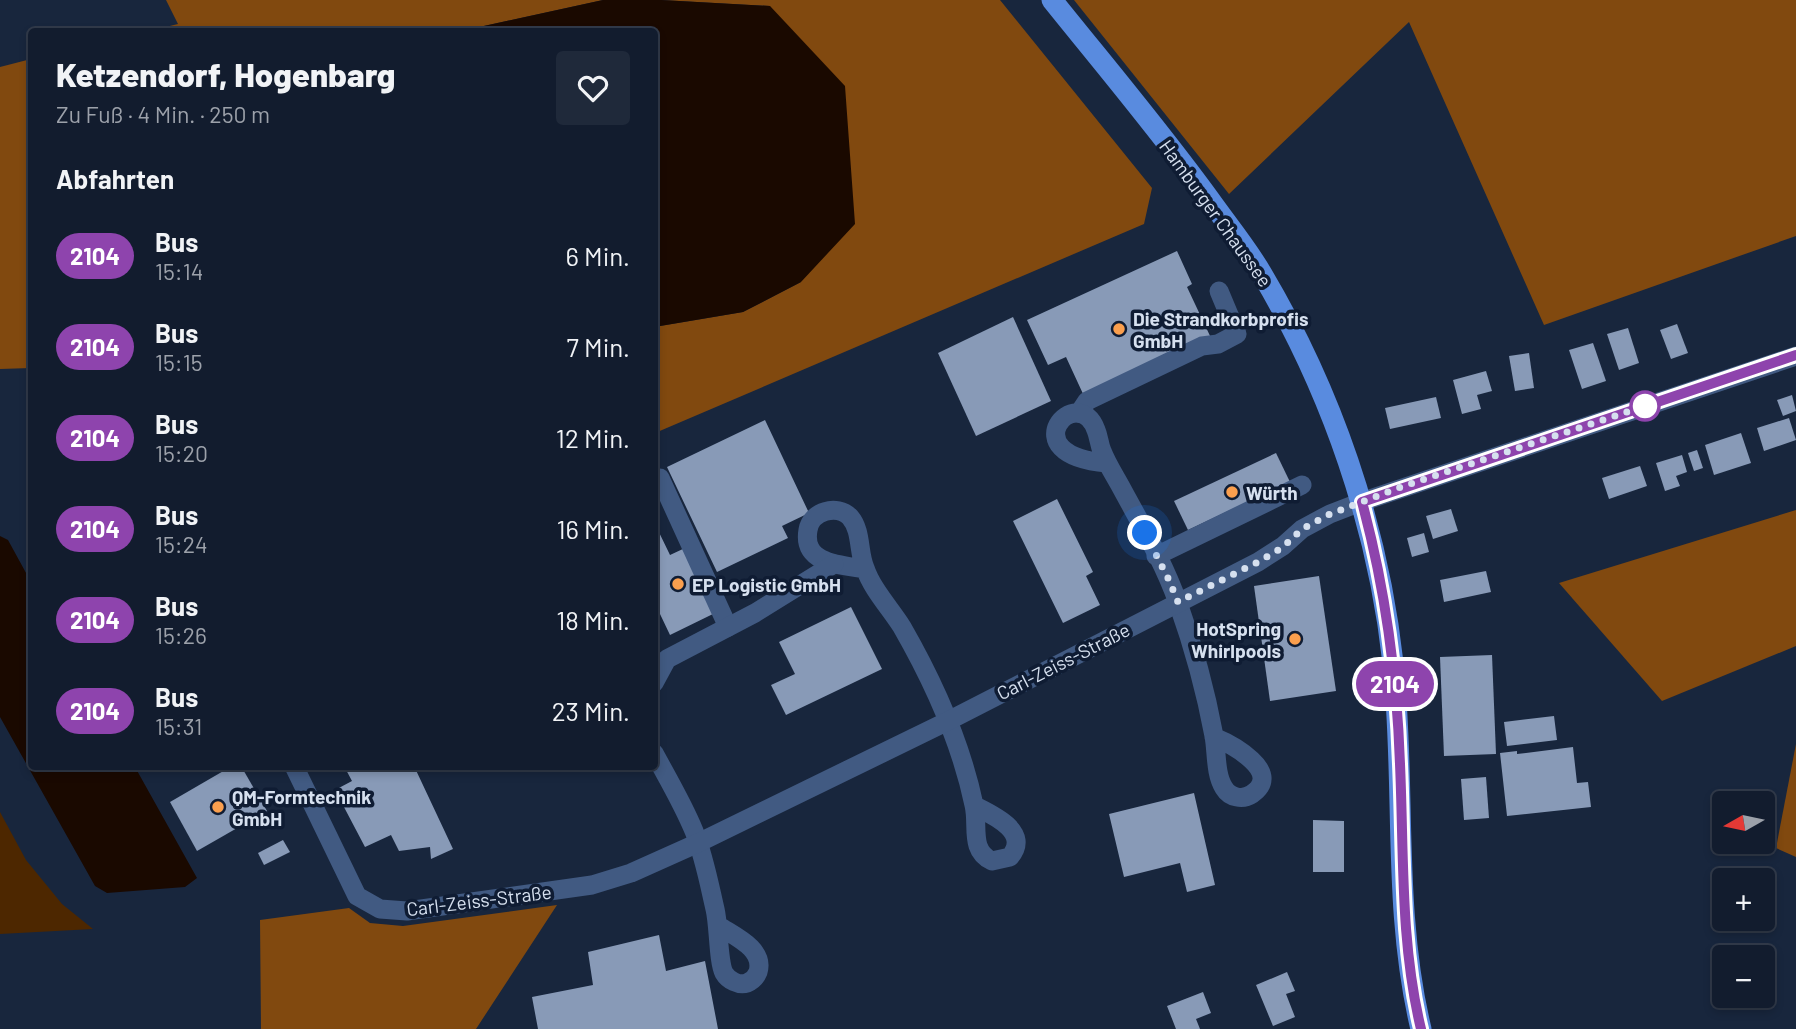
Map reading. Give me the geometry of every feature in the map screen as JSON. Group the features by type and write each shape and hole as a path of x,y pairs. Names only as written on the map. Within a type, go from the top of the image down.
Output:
{"main road":[{"name":"Hamburger Chaussee","path":"1052,0 1186,168 1260,271 1310,366 1335,425 1362,502 1381,586 1393,662 1400,765 1404,919 1408,962 1421,1029"}],"street":[{"path":"1079,413 1087,401 1202,346 1218,344 1237,334 1219,291"},
{"name":"Carl-Zeiss-Straße","path":"296,770 358,897 380,909 407,911 592,885 631,873 698,843 948,721 1266,558 1308,526 1362,502 1796,356"},
{"path":"1107,463 1080,459 1060,447 1055,438 1060,420 1069,414 1079,413 1093,422 1107,463 1178,602 1214,737"},
{"path":"660,478 728,627"},
{"path":"1156,556 1302,485"},
{"path":"865,569 834,564 813,555 807,544 810,524 822,513 839,510 856,526 865,569 902,628 948,721 975,806"},
{"path":"658,676 667,659 728,627 834,564"},
{"path":"658,761 698,843 719,926"}],"shaded area":[{"path":"166,0 603,0 475,28 161,28 178,24"},
{"path":"603,0 770,6 845,86 855,224 801,282 743,312 660,326 658,330 658,28 475,28"},
{"path":"661,0 1000,0 1152,188 1144,224 658,432 660,326 743,312 801,282 770,6"},
{"path":"1074,0 1796,0 1796,236 1544,325 1409,22 1229,194"},
{"path":"28,60 28,368 0,369 0,67"},
{"path":"1796,510 1796,646 1662,701 1559,583"},
{"path":"0,536 8,540 28,577 28,767 0,717"},
{"path":"1796,744 1796,857 1776,848"},
{"path":"30,770 137,770 197,878 185,887 107,893 95,886"},
{"path":"0,812 26,860 62,904 93,929 0,934"},
{"path":"557,905 476,1029 261,1029 260,920 349,908 370,923 403,926"}],"building":[{"name":"Die Strandkorbprofis GmbH","path":"1177,251 1192,284 1187,287 1211,338 1084,396 1066,357 1048,365 1027,320"},
{"path":"1013,317 1051,401 976,436 938,353"},
{"path":"1677,324 1688,353 1671,359 1660,330"},
{"path":"1628,328 1639,363 1619,370 1607,334"},
{"path":"1593,343 1606,381 1582,389 1569,350"},
{"path":"1529,353 1534,388 1515,391 1509,356"},
{"path":"1486,371 1492,391 1477,395 1481,409 1462,414 1453,380"},
{"path":"1792,395 1796,411 1783,416 1777,400"},
{"path":"1436,397 1441,418 1390,429 1385,408"},
{"path":"1789,418 1796,440 1764,451 1757,428"},
{"path":"765,420 809,513 782,526 788,538 717,572 667,467"},
{"path":"1741,433 1751,463 1714,475 1705,445"},
{"path":"1697,450 1703,468 1694,471 1688,453"},
{"name":"Würth","path":"1276,453 1290,482 1188,530 1174,501"},
{"path":"1682,455 1687,472 1676,476 1680,486 1665,491 1656,463"},
{"path":"1640,466 1647,486 1609,499 1602,478"},
{"path":"1057,499 1093,572 1086,576 1100,605 1063,623 1013,521"},
{"path":"1451,509 1458,531 1433,539 1426,516"},
{"name":"EP Logistic GmbH","path":"658,530 670,555 685,548 715,613 670,635 660,614 658,615"},
{"path":"1424,533 1429,552 1412,557 1407,538"},
{"path":"1486,571 1491,592 1444,602 1440,580"},
{"name":"HotSpring Whirlpools","path":"1319,576 1336,691 1270,701 1254,586"},
{"path":"851,607 882,669 786,715 771,685 795,674 779,642"},
{"path":"1492,655 1496,754 1444,756 1440,657"},
{"path":"1554,716 1557,740 1507,746 1504,722"},
{"path":"1573,747 1577,783 1588,782 1591,807 1507,816 1500,753 1517,751 1517,754"},
{"name":"QM-Formtechnik GmbH","path":"225,770 243,770 267,811 197,851 170,802"},
{"path":"346,770 416,770 453,849 431,859 430,847 399,851 391,835 365,847 335,790 352,781"},
{"path":"1486,777 1489,818 1464,820 1461,779"},
{"path":"1194,793 1215,885 1187,892 1180,863 1124,877 1109,814"},
{"path":"1313,820 1344,821 1344,872 1313,872"},
{"path":"283,840 290,852 264,865 258,853"},
{"path":"659,935 666,971 705,961 718,1029 538,1029 532,997 593,985 588,952"},
{"path":"1287,972 1295,991 1286,994 1295,1017 1273,1026 1256,985"},
{"path":"1203,992 1211,1013 1196,1019 1200,1029 1176,1029 1167,1006"}],"bus line":[{"name":"2104","path":"1421,1029 1408,962 1404,919 1400,765 1393,662 1381,586 1362,502 1796,355"}],"place":[{"name":"Die Strandkorbprofis GmbH","path":"1119,329"},
{"name":"Würth","path":"1232,492"},
{"name":"EP Logistic GmbH","path":"678,584"},
{"name":"HotSpring Whirlpools","path":"1295,639"},
{"name":"QM-Formtechnik GmbH","path":"218,807"}],"route":[{"path":"1145,533 1178,602 1274,553 1302,529 1330,514 1401,487 1645,406"}]}
